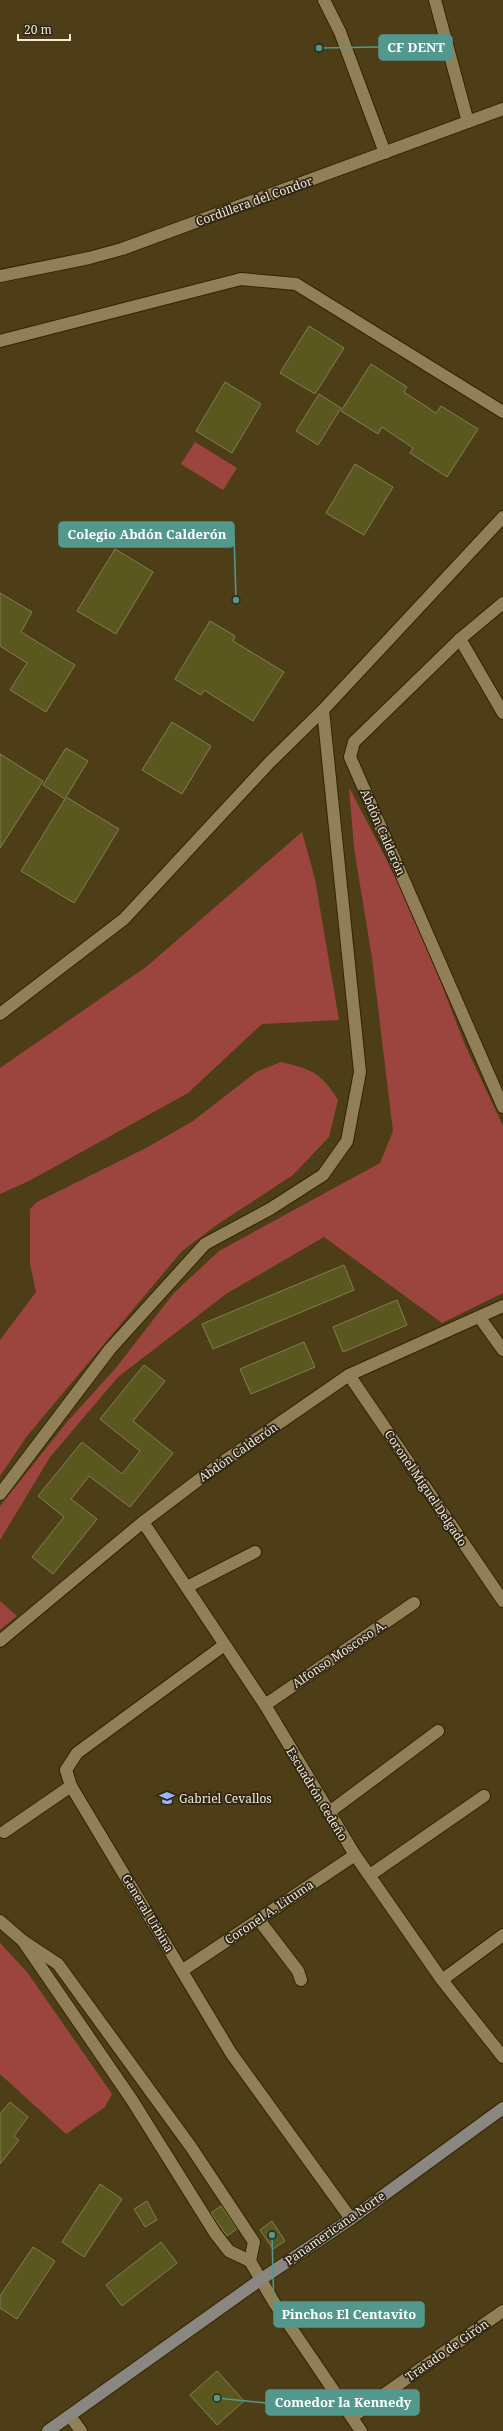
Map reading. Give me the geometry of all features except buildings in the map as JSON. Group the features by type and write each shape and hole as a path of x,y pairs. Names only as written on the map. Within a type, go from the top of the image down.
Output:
{"main road":[{"name":"Panamericana Norte","path":"48,2431 260,2280 351,2219 503,2108"}],"street":[{"path":"324,0 340,32 385,153"},
{"path":"435,0 468,122"},
{"name":"Cordillera del Condor","path":"0,276 89,258 122,248 503,109"},
{"path":"0,341 241,279 296,284 503,412"},
{"path":"0,1014 124,919 270,762 323,710 503,517"},
{"name":"Abdón Calderón","path":"503,603 460,639 354,742 350,757 503,1107"},
{"path":"460,639 503,713"},
{"path":"0,1494 110,1349 205,1244 270,1209 323,1175 347,1141 360,1072 323,710"},
{"name":"Abdón Calderón","path":"0,1641 143,1522 217,1466 349,1376 480,1318 503,1306"},
{"path":"480,1318 503,1350"},
{"name":"Coronel Miguel Delgado","path":"349,1376 503,1601"},
{"name":"Escuadrón Cedeño","path":"143,1522 187,1587 223,1646 265,1705 328,1813 355,1855 442,1980 503,2057"},
{"path":"187,1587 255,1552"},
{"name":"Alfonso Moscoso A.","path":"265,1705 414,1603"},
{"name":"General Urbina","path":"223,1646 77,1753 66,1770 71,1786 183,1970 231,2053 351,2219"},
{"path":"328,1813 438,1731"},
{"path":"4,1832 71,1786"},
{"path":"370,1875 484,1796"},
{"name":"Coronel A. Lituma","path":"183,1970 355,1855"},
{"path":"259,1920 298,1971 301,1980"},
{"path":"0,1921 23,1941 58,1964 191,2147 254,2242 250,2261"},
{"path":"442,1980 503,1935"},
{"path":"23,1941 132,2100 215,2233 229,2251 250,2261 260,2280 361,2431"},
{"name":"Tratado de Girón","path":"352,2417 503,2311"},
{"path":"70,2416 81,2431"}],"shaded area":[{"path":"195,442 237,468 223,490 181,464"},
{"path":"349,787 414,913 465,1045 503,1126 503,1293 442,1323 324,1237 226,1294 118,1377 50,1457 0,1540 0,1506 67,1422 115,1369 174,1293 219,1251 380,1163 393,1131 372,958 354,848"},
{"path":"302,832 315,879 339,1020 262,1024 188,1093 29,1181 0,1194 0,1068 146,967"},
{"path":"281,1062 308,1070 321,1078 338,1100 329,1137 293,1175 218,1224 182,1251 27,1436 0,1476 0,1340 36,1292 30,1264 30,1209 37,1202 146,1148 193,1121 256,1072"},
{"path":"0,1601 17,1616 0,1630"},
{"path":"0,1943 27,1972 112,2094 105,2107 66,2134 0,2074"}],"place":[{"name":"CF DENT","path":"319,48"},
{"name":"Colegio Abdón Calderón","path":"236,600"},
{"name":"Gabriel Cevallos","path":"167,1798"},
{"name":"Pinchos El Centavito","path":"272,2235"},
{"name":"Comedor la Kennedy","path":"217,2398"}]}
